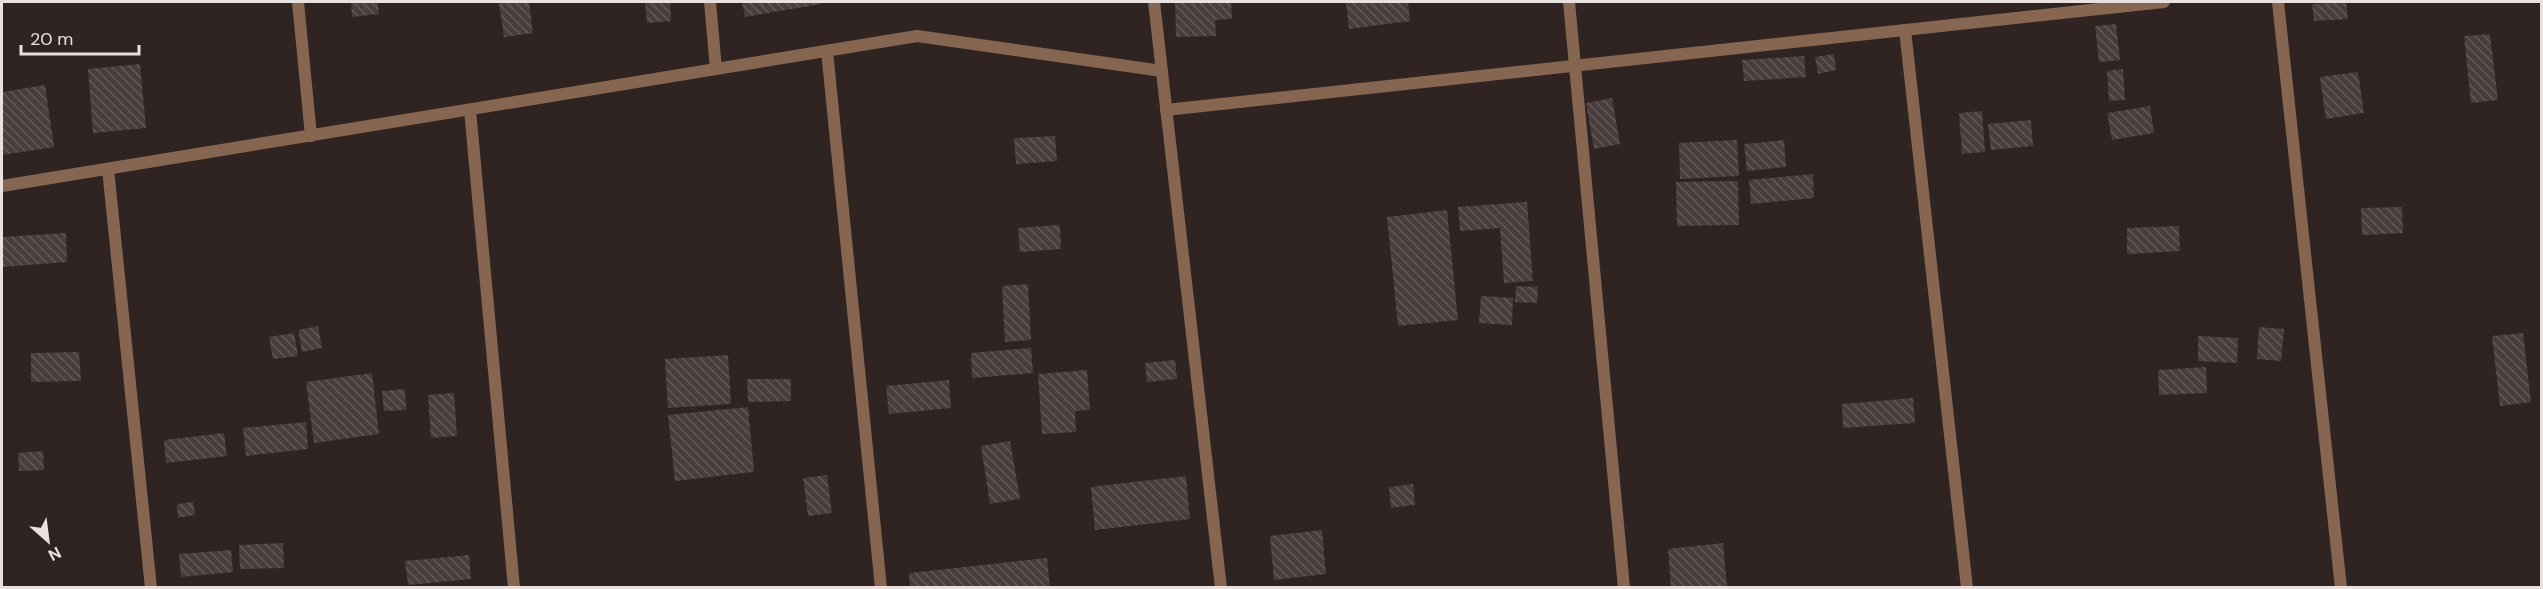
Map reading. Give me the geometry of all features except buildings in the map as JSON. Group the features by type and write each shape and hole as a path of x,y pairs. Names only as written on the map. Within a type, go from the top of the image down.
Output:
{"street":[{"path":"298,2 311,136"},
{"path":"710,2 716,69"},
{"path":"1154,2 1221,588"},
{"path":"1569,2 1624,588"},
{"path":"1166,110 2164,2"},
{"path":"2278,2 2341,588"},
{"path":"1905,30 1967,588"},
{"path":"2,186 917,36 1162,71"},
{"path":"827,51 881,588"},
{"path":"470,110 514,588"},
{"path":"108,169 151,588"}]}
